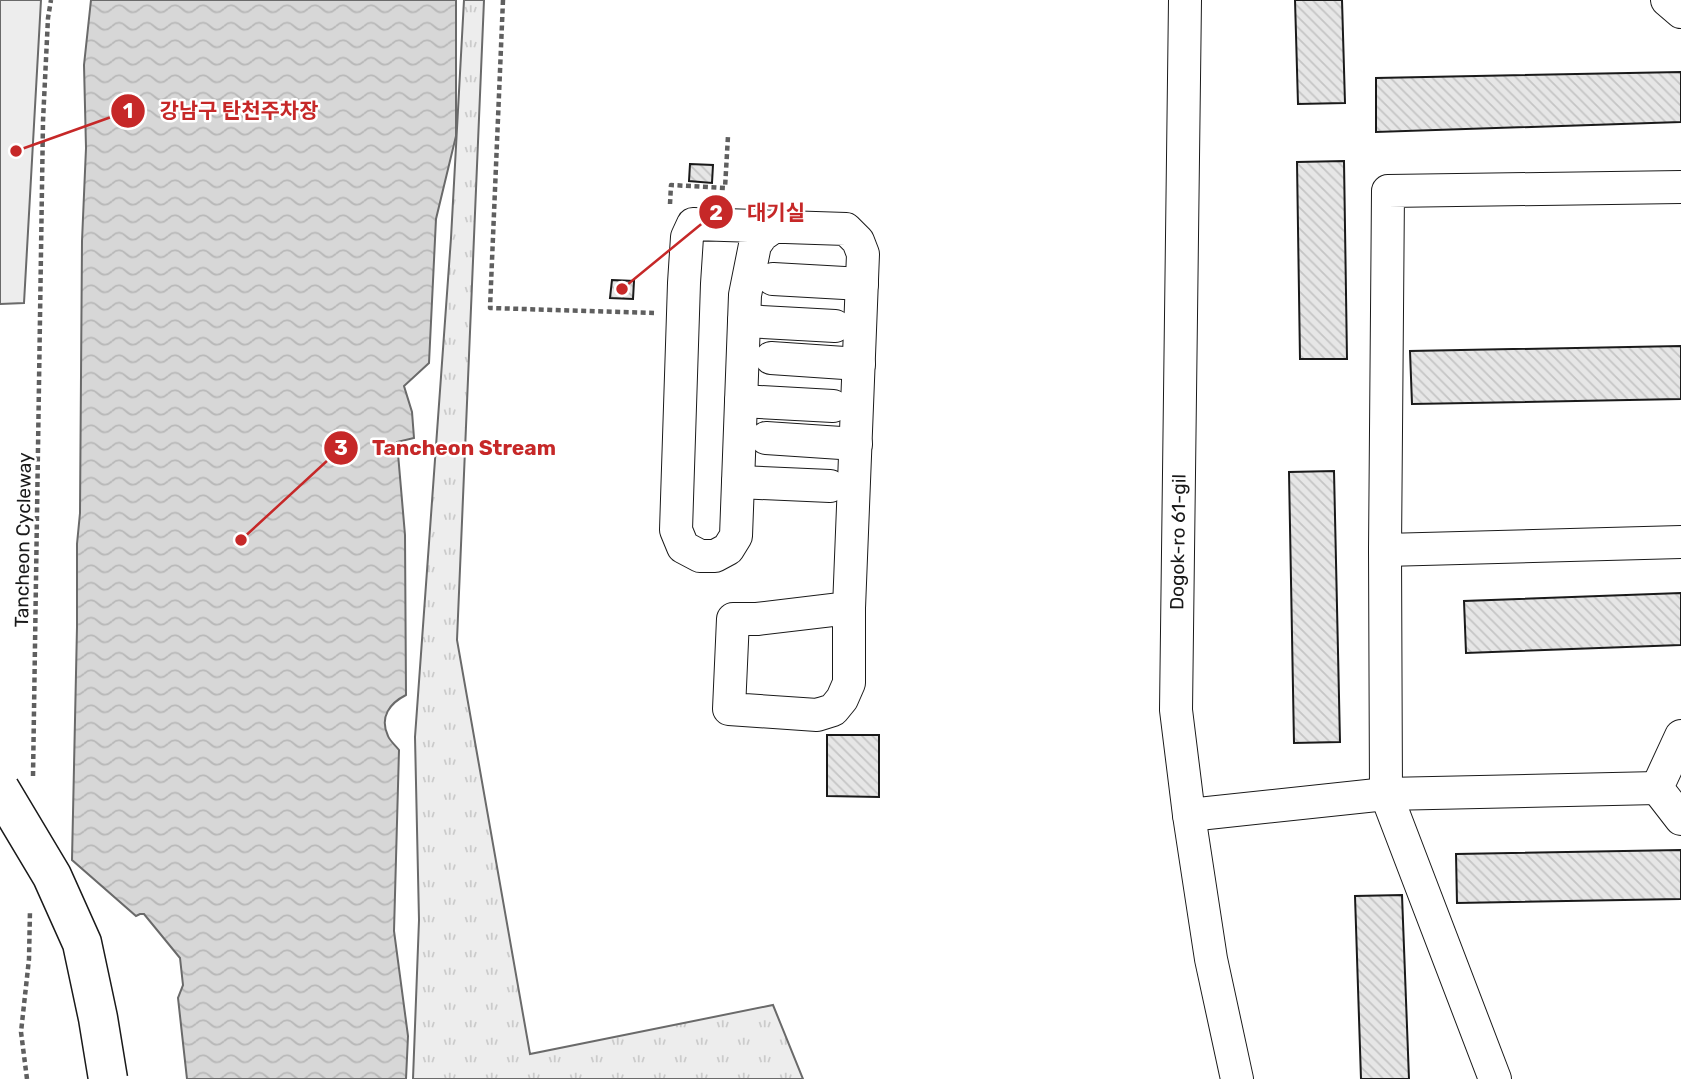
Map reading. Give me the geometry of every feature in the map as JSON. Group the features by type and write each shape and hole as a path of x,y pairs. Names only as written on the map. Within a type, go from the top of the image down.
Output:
{"highway":[{"path":"16,784 6,797 52,876 82,943 98,1018 107,1079"}],"street":[{"name":"Dogok-ro 61-gil","path":"1185,0 1176,710 1211,959 1237,1079"},
{"path":"1667,0 1681,12"},
{"path":"1495,1079 1387,794 1385,550 1388,191 1681,187"},
{"path":"775,226 762,235 755,245 745,295 736,536 728,549 715,556 700,556 683,547 676,530 687,237 693,224 775,226 846,229 858,241 863,254 849,608 849,683 842,699 833,710 817,715 729,709 733,620 849,608"},
{"path":"744,321 862,285"},
{"path":"741,401 859,364"},
{"path":"738,482 856,444"},
{"path":"1385,550 1681,542"},
{"path":"1657,788 1681,736"},
{"path":"1189,815 1387,794 1657,788"},
{"path":"1657,788 1681,819"}],"path":[{"name":"Tancheon Cycleway","path":"16,784 43,121 51,0"},
{"path":"503,0 490,308 662,313"},
{"path":"670,211 671,185 725,188 728,136"},
{"path":"27,1079 21,1032 29,959 30,903"}],"green space":[{"path":"464,0 484,0 457,640 530,1054 773,1005 803,1079 413,1079 419,920 415,737 451,238"}],"shaded area":[{"path":"0,0 41,0 24,303 0,304"}],"water":[{"path":"91,0 456,0 456,136 436,219 429,363 404,386 412,412 414,438 397,442 405,535 406,695 391,706 385,723 389,738 399,750 394,931 408,1036 406,1079 187,1079 178,998 183,985 180,958 144,914 136,916 72,860 77,544 80,513 82,241 86,148 84,65"}],"building":[{"path":"1295,0 1342,0 1345,103 1298,104"},
{"path":"1681,72 1681,122 1376,132 1376,78"},
{"path":"1344,161 1347,359 1300,359 1297,162"},
{"path":"690,164 713,165 712,183 689,181"},
{"path":"612,280 634,281 633,299 610,298"},
{"path":"1681,346 1681,399 1412,404 1410,351"},
{"path":"1334,471 1340,742 1294,743 1289,472"},
{"path":"1681,593 1681,645 1466,653 1464,601"},
{"path":"827,735 879,735 879,797 827,796"},
{"path":"1681,850 1681,899 1457,903 1456,854"},
{"path":"1402,895 1409,1079 1361,1079 1355,896"}],"place":[{"name":"강남구 탄천주차장","path":"16,151"},
{"name":"대기실","path":"622,289"},
{"name":"Tancheon Stream","path":"241,540"}]}
